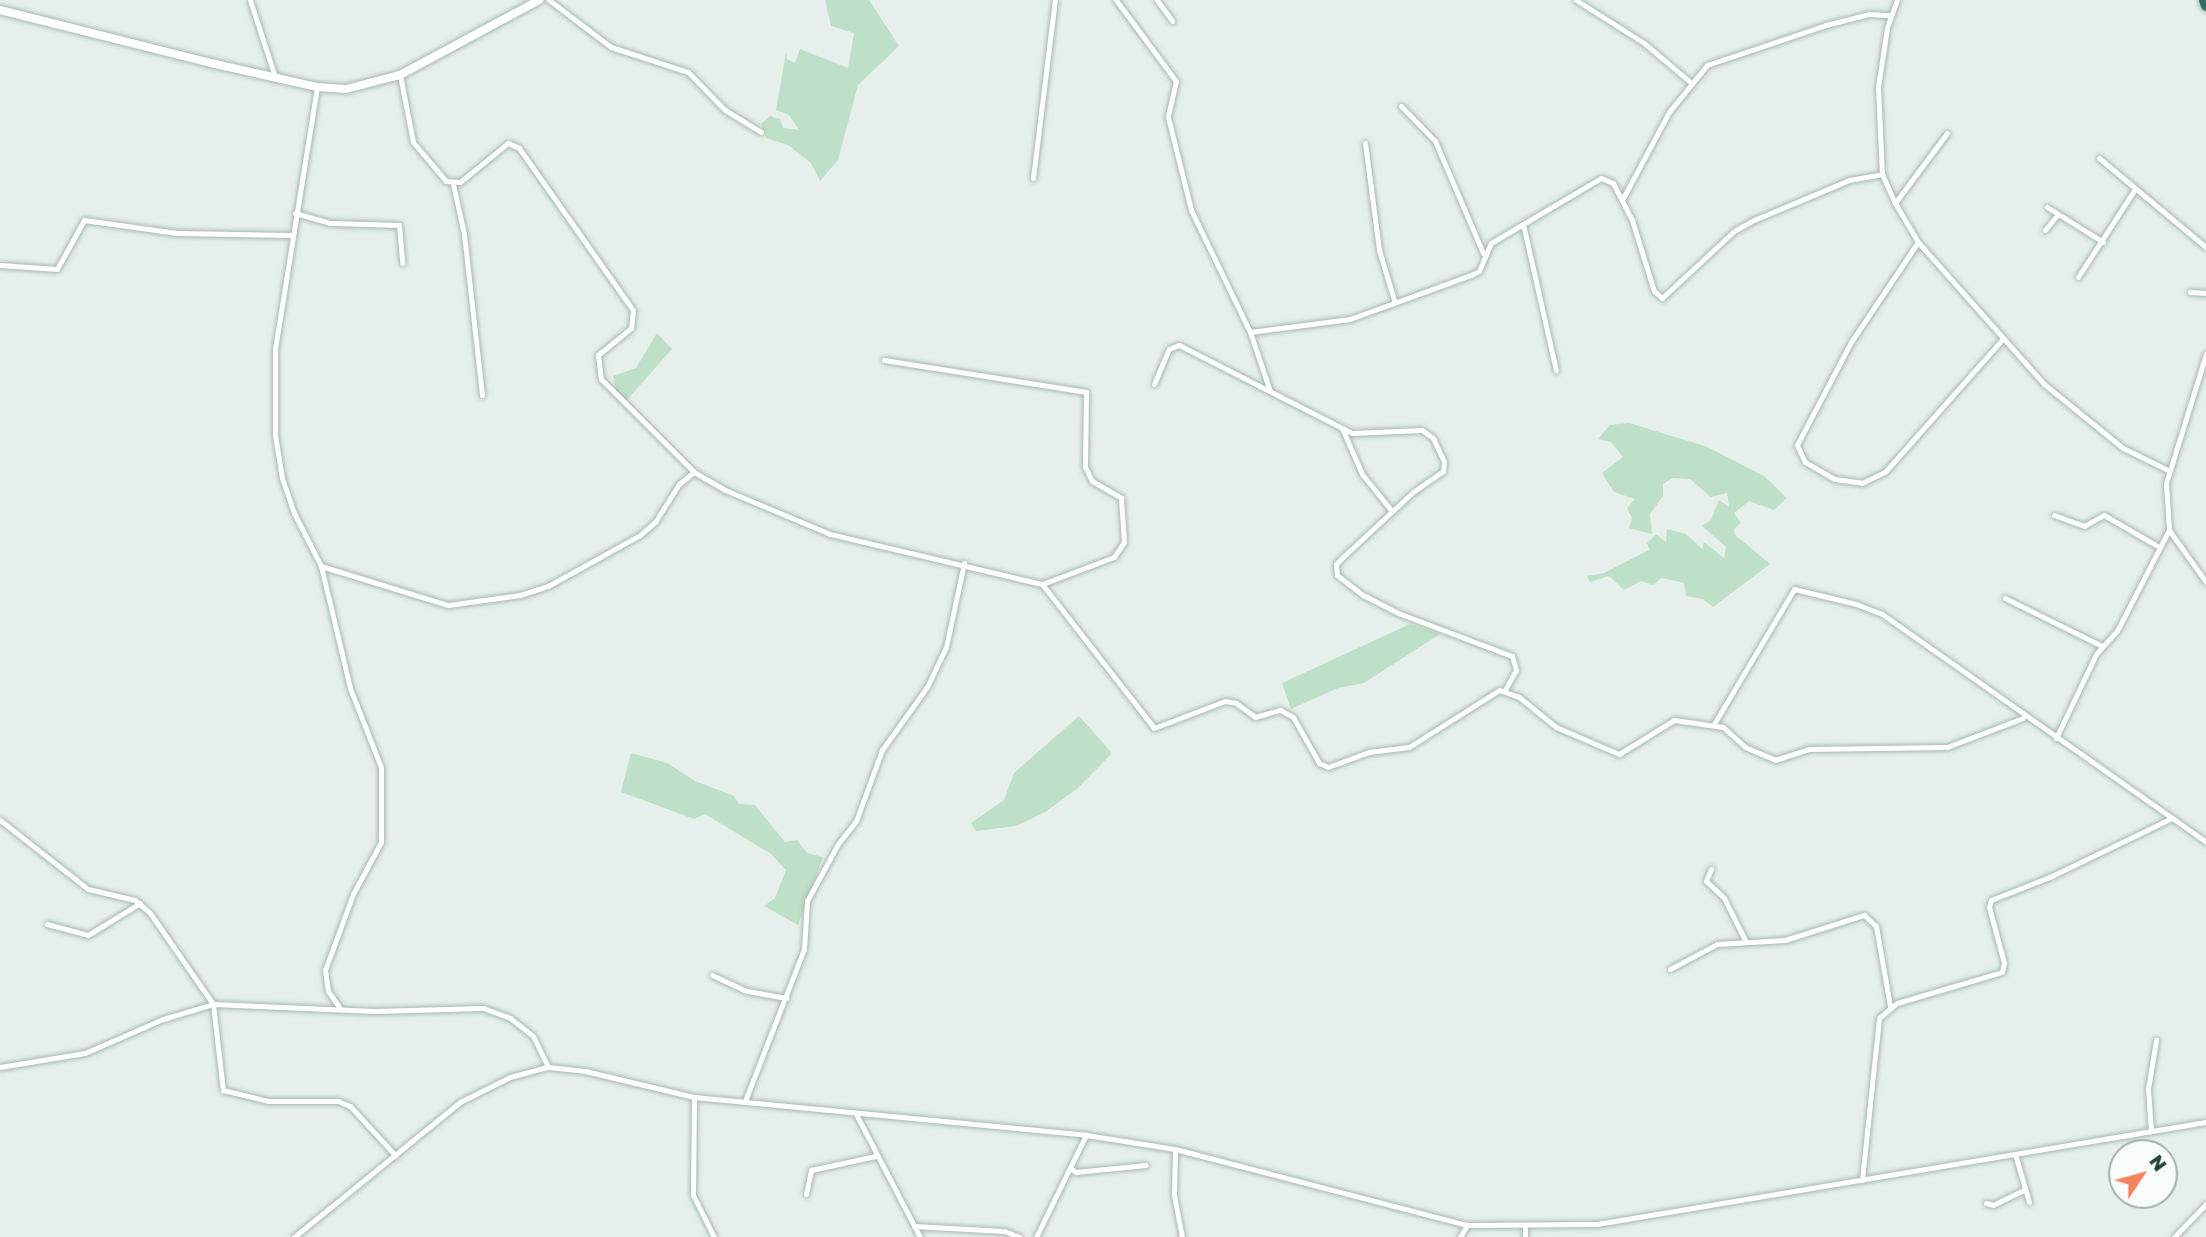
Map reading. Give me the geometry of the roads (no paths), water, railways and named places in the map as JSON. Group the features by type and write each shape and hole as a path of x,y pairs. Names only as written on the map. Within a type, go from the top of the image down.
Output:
{"highway":[{"path":"2204,0 2206,6"}],"street":[{"path":"250,0 275,77"},
{"path":"0,10 317,87 365,88 400,75 538,0"},
{"path":"549,0 611,47 688,72 711,99 761,132"},
{"path":"1032,178 1055,0"},
{"path":"1116,0 1176,80 1168,117 1191,209 1250,332 1270,391"},
{"path":"1157,0 1172,21"},
{"path":"1576,0 1644,43 1689,81"},
{"path":"1897,0 1891,15 1878,87 1882,174 1895,203 1918,242 2001,341 2079,416 2123,447 2168,470"},
{"path":"1622,200 1689,81 1707,65 1728,55 1869,14 1891,15"},
{"path":"400,75 413,142 438,174 453,184 464,234 482,396"},
{"path":"317,87 275,349 275,435 294,513 321,566 350,688 382,767 381,842 348,905 325,970 328,991 340,1008"},
{"path":"1401,106 1435,141 1483,253"},
{"path":"1895,203 1947,133"},
{"path":"453,184 508,143 516,144 633,310 631,328 598,355 601,379 694,472 725,490 830,534 964,563 1042,584 1114,557 1124,542 1121,498 1092,481 1084,467 1086,392 884,360"},
{"path":"1365,143 1379,250 1395,303"},
{"path":"2099,158 2206,247"},
{"path":"1250,332 1350,319 1471,275 1479,271 1483,253 1491,243 1601,178 1613,183 1622,200 1632,220 1654,291 1662,298 1734,231 1849,180 1882,174"},
{"path":"2077,277 2103,242 2135,189"},
{"path":"2047,207 2103,242"},
{"path":"295,213 331,223 399,225 402,263"},
{"path":"2045,230 2057,215"},
{"path":"0,265 57,269 84,220 177,233 292,235"},
{"path":"1524,224 1556,370"},
{"path":"1918,242 1851,342 1797,445 1805,462 1835,479 1863,484 1885,472 2001,341"},
{"path":"2190,292 2206,293"},
{"path":"1042,584 1081,639 1115,674 1157,729 1225,701 1236,703 1255,717 1280,710 1293,717 1320,763 1328,767 1368,752 1409,747 1487,695 1505,690 1516,670 1512,656 1398,613 1363,596 1337,575 1336,564 1392,511 1443,471 1444,462 1433,438 1422,430 1379,434 1342,428 1178,345 1170,349 1154,384"},
{"path":"2056,737 2102,646 2117,631 2169,530 2168,470 2206,354"},
{"path":"1342,428 1362,474 1392,511"},
{"path":"321,566 448,605 520,595 548,586 640,535 655,522 679,484 694,472"},
{"path":"2054,515 2084,526 2104,515 2159,547"},
{"path":"2169,530 2206,582"},
{"path":"745,1101 804,949 807,901 838,844 856,821 883,751 927,687 946,647 964,563"},
{"path":"1714,724 1794,589 1882,614 2024,718 2056,737 2206,842"},
{"path":"2005,598 2102,646"},
{"path":"1505,690 1556,727 1619,754 1674,720 1714,724 1745,747 1775,760 1809,749 1947,747 2024,718"},
{"path":"1862,1180 1877,1069 1876,1031 1879,1018 1890,1006 2002,972 1991,900 2052,876 2172,818"},
{"path":"0,820 88,889 140,903 213,1004 223,1090 268,1101 338,1101 350,1105 396,1154"},
{"path":"1711,869 1706,881 1724,898 1746,942"},
{"path":"47,924 84,936 140,903"},
{"path":"1670,969 1717,944 1785,940 1864,915 1876,926 1890,1006"},
{"path":"712,975 747,991 786,998"},
{"path":"0,1068 85,1054 163,1019 213,1004 340,1008 483,1008 510,1018 533,1036 548,1067"},
{"path":"2151,1131 2148,1089 2157,1040"},
{"path":"294,1237 460,1102 510,1077 548,1067 585,1071 694,1097 1086,1135 1175,1149 1467,1225 1597,1224 2206,1122"},
{"path":"694,1097 693,1195 714,1237"},
{"path":"856,1114 875,1156 920,1237"},
{"path":"1036,1237 1086,1135"},
{"path":"1175,1149 1174,1195 1182,1237"},
{"path":"2015,1154 2029,1202"},
{"path":"806,1194 811,1170 875,1156"},
{"path":"1070,1168 1076,1172 1146,1165"},
{"path":"1986,1203 1993,1205 2024,1190"},
{"path":"2174,1237 2206,1204"},
{"path":"1460,1237 1467,1225"},
{"path":"914,1226 1004,1231 1020,1237"},
{"path":"1525,1226 1525,1237"}]}
